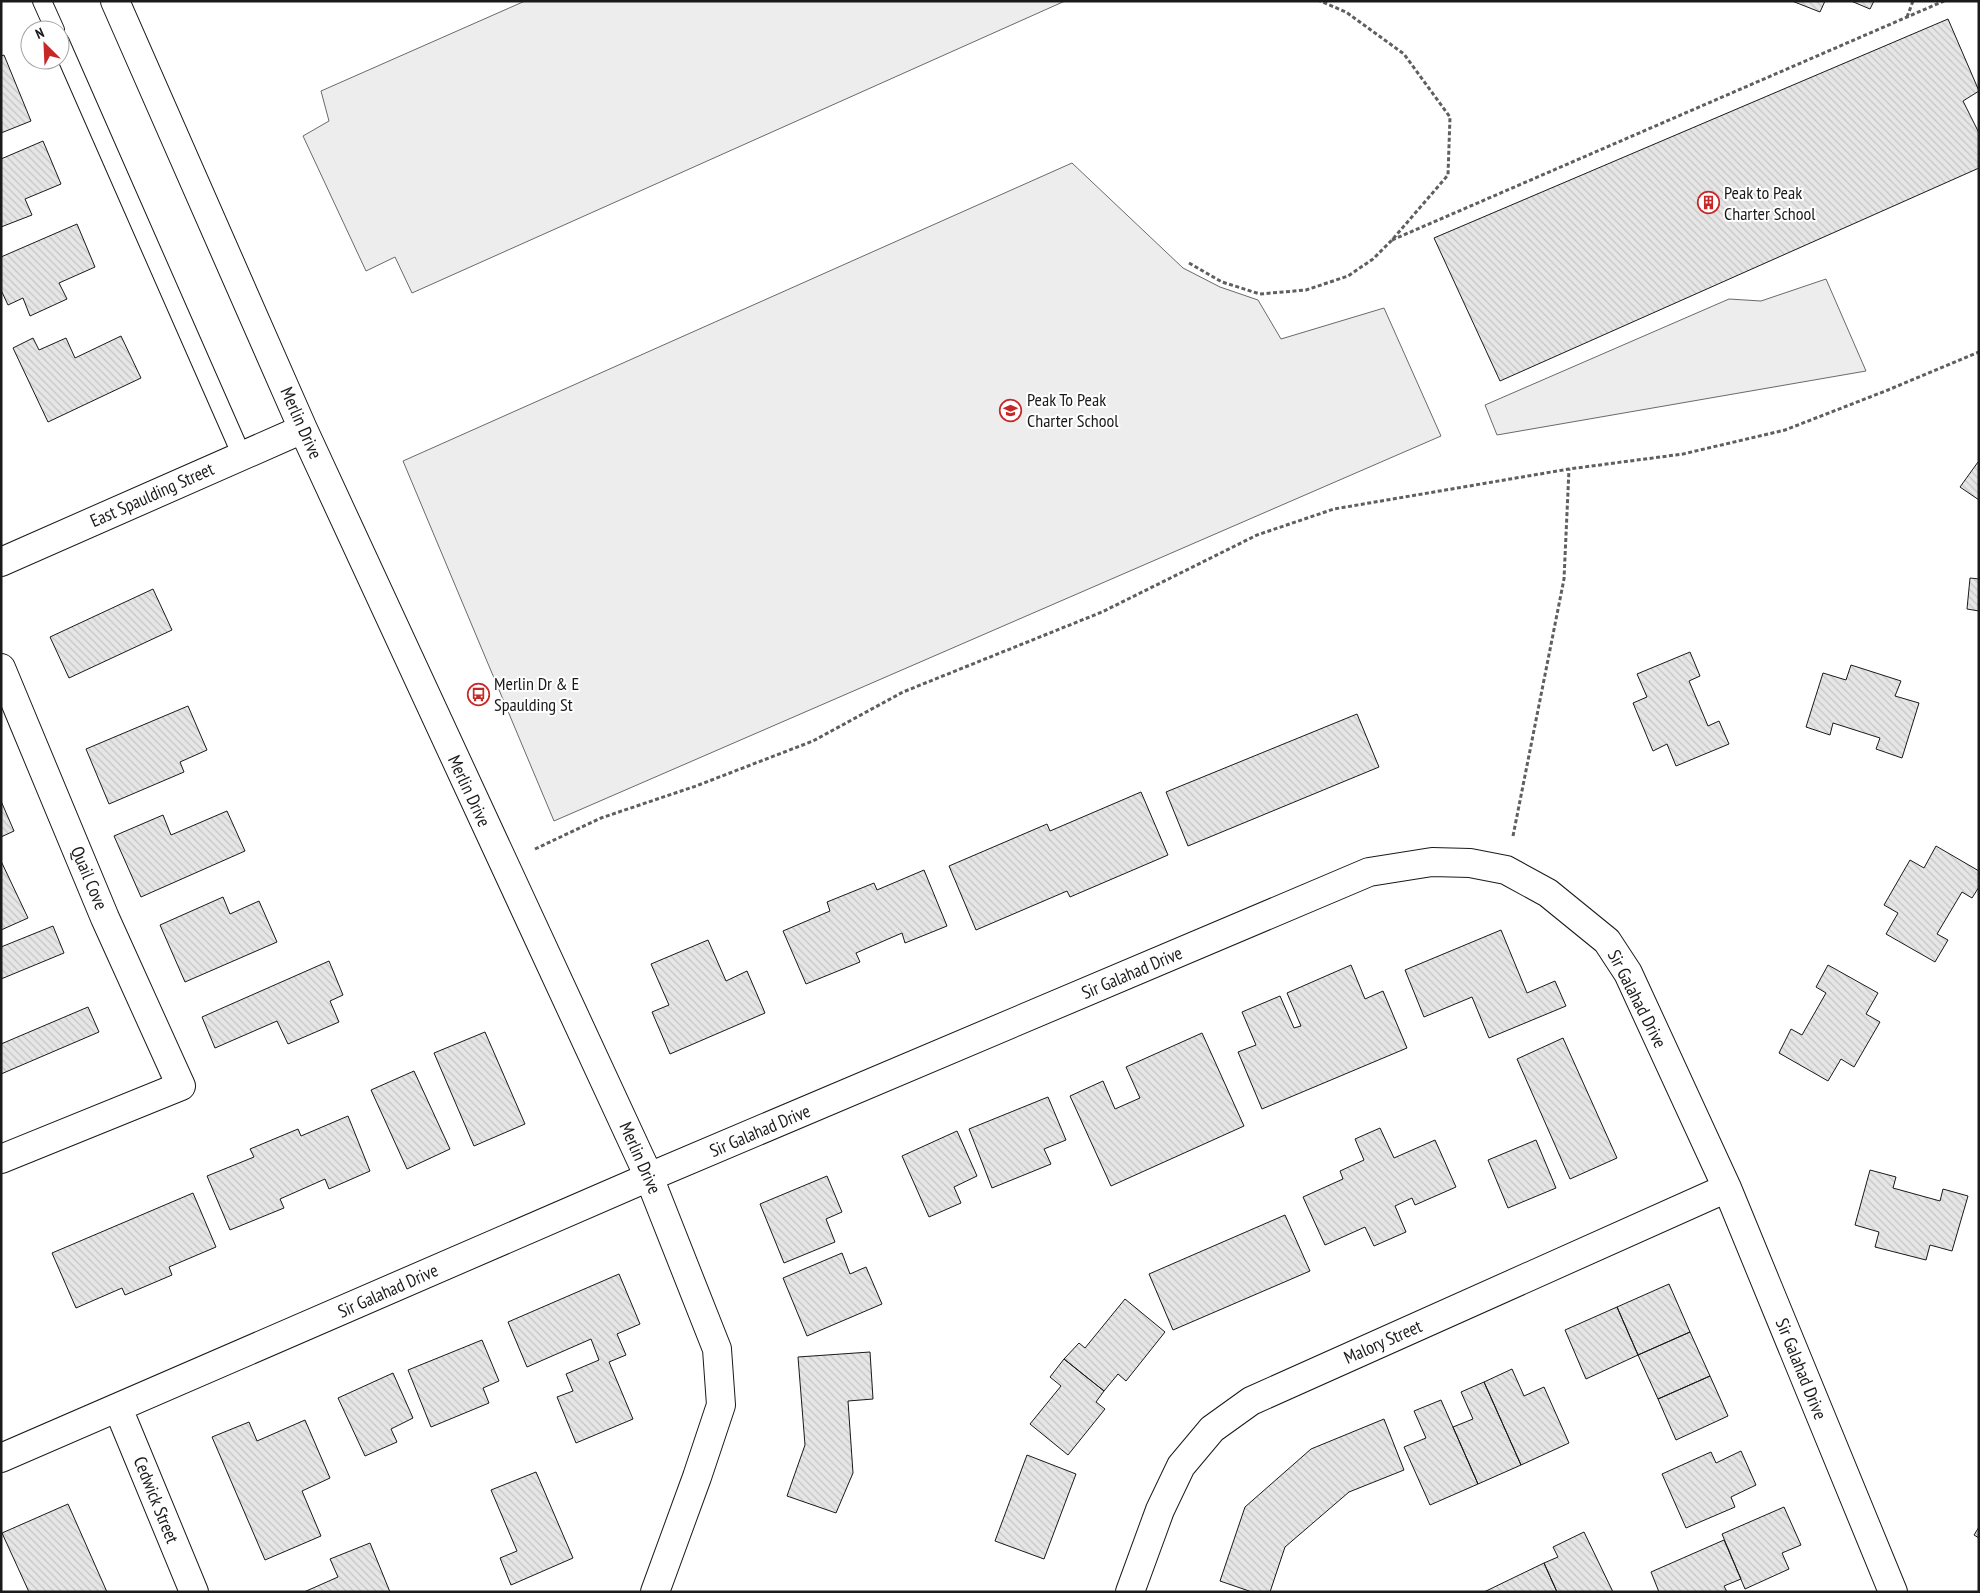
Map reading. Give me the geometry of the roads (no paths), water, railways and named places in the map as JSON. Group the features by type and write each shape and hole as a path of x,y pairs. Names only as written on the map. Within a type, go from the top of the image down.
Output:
{"street":[{"name":"Merlin Drive","path":"116,1 303,429 649,1177 717,1349 721,1405 655,1592"},
{"name":"East Spaulding Street","path":"1,562 303,429"},
{"name":"Quail Cove","path":"1,668 105,918 181,1086 1,1159"},
{"name":"Sir Galahad Drive","path":"1,1458 649,1177 1369,872 1432,862 1470,863 1506,870 1548,893 1607,941 1628,973 1727,1188 1893,1592"},
{"name":"Malory Street","path":"1130,1592 1160,1510 1181,1466 1212,1429 1251,1401 1727,1188"},
{"name":"Cedwick Street","path":"118,1408 194,1592"}],"lane":[{"path":"42,1 51,20"},
{"path":"70,65 242,456"}],"place":[{"name":"Peak to Peak Charter School","path":"1708,203"},
{"name":"Peak To Peak Charter School","path":"1011,410"},
{"name":"Merlin Dr & E Spaulding St","path":"478,694"}]}
